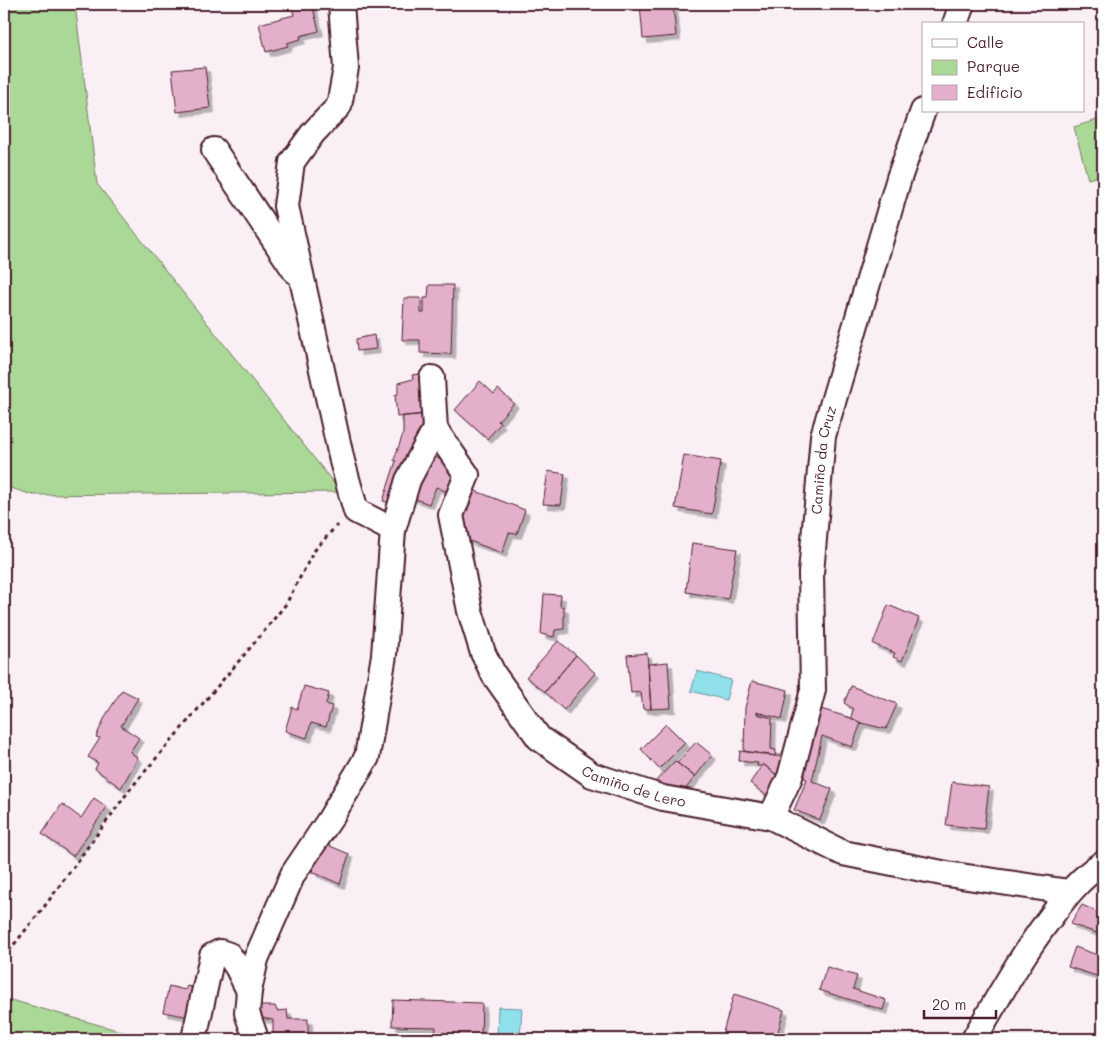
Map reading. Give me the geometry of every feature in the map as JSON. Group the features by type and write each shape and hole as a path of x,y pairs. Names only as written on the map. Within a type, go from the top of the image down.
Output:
{"street":[{"path":"341,4 346,68 339,106 313,133 292,162 286,206 342,461 356,511 393,530"},
{"path":"956,22 962,4"},
{"name":"Camiño da Cruz","path":"771,817 790,777 813,690 810,573 823,436 899,178 923,112"},
{"path":"214,150 302,282"},
{"path":"256,1039 247,1013 256,959 293,874 330,819 367,757 384,656 393,530 408,480 435,429 432,378"},
{"name":"Camiño de Lero","path":"435,429 467,474 452,515 470,610 483,653 494,676 539,738 592,776 663,798 771,817 843,852 947,874 1069,892"},
{"path":"974,1039 1039,932 1069,892 1093,869 1103,863"},
{"path":"194,1039 212,956 220,952 228,955 237,967 249,992"}],"path":[{"path":"4,956 44,907 131,788 286,604 314,551 334,527 356,511"}],"green space":[{"path":"4,4 75,4 97,184 341,492 33,495 4,486"},
{"path":"1103,118 1103,175 1088,179 1074,127"},
{"path":"4,998 145,1038 145,1039 4,1039"}],"water":[{"path":"697,671 731,680 726,700 691,691"},
{"path":"498,1007 522,1008 520,1039 497,1039"}],"building":[{"path":"291,4 312,4 319,31 300,36 301,39 287,43 288,46 266,52 259,24 294,15"},
{"path":"640,4 673,4 676,36 643,39"},
{"path":"205,67 210,108 177,112 172,70"},
{"path":"429,285 453,285 451,354 420,353 420,340 402,340 404,298 421,298 421,313 424,313 424,298 428,298"},
{"path":"374,335 376,349 357,351 356,339"},
{"path":"425,373 428,414 397,417 395,395 398,394 398,383 413,379 412,375"},
{"path":"480,381 494,394 498,389 514,403 498,421 501,423 487,439 455,410"},
{"path":"428,414 393,504 383,501 403,434 403,416"},
{"path":"426,453 461,469 450,493 436,487 429,504 410,497"},
{"path":"684,455 721,461 712,514 675,508"},
{"path":"548,471 565,474 561,505 543,504"},
{"path":"473,490 525,510 517,534 509,533 502,553 467,540 462,519"},
{"path":"692,543 737,549 728,599 686,592"},
{"path":"544,594 561,595 560,606 564,607 564,629 555,630 554,637 541,634"},
{"path":"888,605 919,618 902,661 893,657 895,653 873,644"},
{"path":"558,641 576,655 545,692 526,677"},
{"path":"647,653 651,709 643,709 641,692 631,693 627,655"},
{"path":"576,655 595,673 564,710 545,692"},
{"path":"668,662 671,708 651,709 648,664"},
{"path":"752,681 788,690 782,719 757,712 757,714 772,718 771,749 776,750 775,756 744,751 745,708"},
{"path":"304,686 329,693 326,704 332,706 326,727 311,723 307,738 285,731 292,707 297,709"},
{"path":"851,686 897,704 886,729 861,723 851,718 853,709 844,703"},
{"path":"1103,689 1103,709 1100,709 1098,690"},
{"path":"122,690 138,698 121,726 139,738 130,752 138,758 121,788 95,769 98,763 88,757 100,738 96,737 106,715"},
{"path":"814,707 851,718 861,723 852,747 822,736 812,781 832,789 820,820 794,810 807,779 802,777 809,750"},
{"path":"666,724 685,743 659,769 641,749"},
{"path":"696,742 712,755 695,777 677,763"},
{"path":"740,751 784,757 778,776 763,764 762,766 757,766 758,763 739,761"},
{"path":"675,761 695,777 679,797 650,787"},
{"path":"763,764 778,776 767,796 750,783"},
{"path":"952,782 989,787 984,829 946,825"},
{"path":"94,798 107,807 73,856 42,834 62,804 81,818"},
{"path":"323,843 349,854 340,884 312,872"},
{"path":"1082,905 1103,917 1103,935 1070,924"},
{"path":"1075,947 1103,957 1103,978 1068,967"},
{"path":"827,967 857,976 853,989 886,1000 883,1010 819,990"},
{"path":"169,986 185,990 187,986 201,990 195,1018 163,1012"},
{"path":"734,994 784,1010 776,1039 721,1039"},
{"path":"393,1000 482,1003 481,1039 435,1039 436,1027 392,1026"},
{"path":"259,1006 275,1006 277,1011 287,1010 288,1019 308,1019 308,1039 273,1039 273,1020 261,1018"}]}
